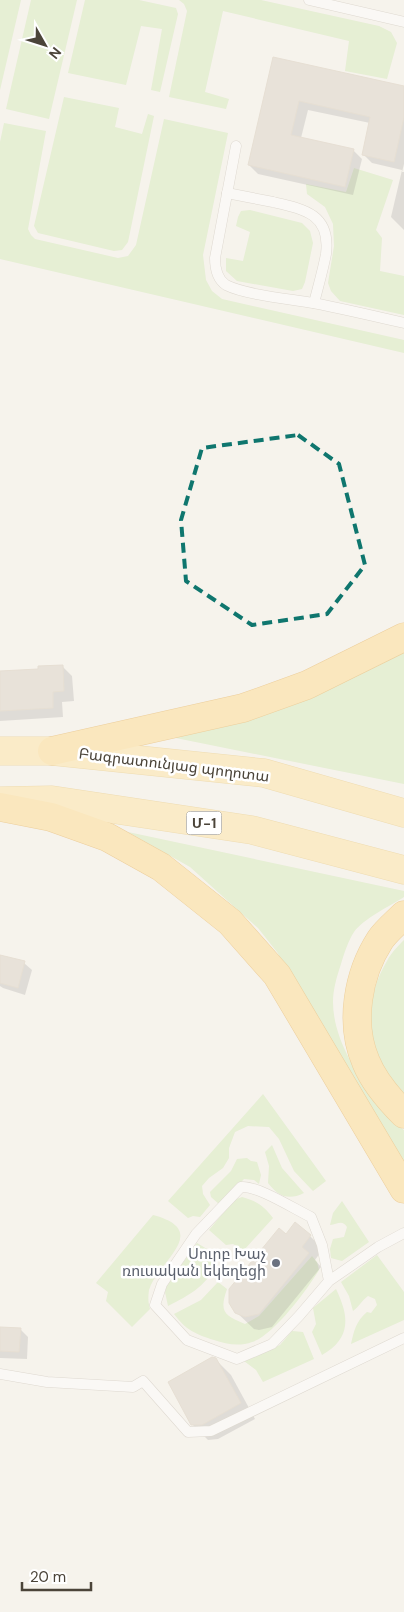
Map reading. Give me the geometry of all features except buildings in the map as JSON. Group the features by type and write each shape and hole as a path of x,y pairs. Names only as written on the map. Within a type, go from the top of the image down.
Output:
{"highway":[{"path":"52,751 243,708 307,685 404,637"},
{"path":"0,807 51,817 107,838 161,867 230,922 277,975 404,1189"},
{"path":"404,915 381,938 367,964 360,990 358,1016 359,1042 366,1062 389,1099 404,1114"}],"main road":[{"name":"Բագրատունյաց պողոտա","path":"0,750 52,751 264,773 404,813"},
{"name":"Մ-1","path":"0,802 52,800 252,830 404,870"}],"lane":[{"path":"309,0 404,22"},
{"path":"236,146 215,258 219,278 225,284 236,289 314,303 404,323"},
{"path":"227,193 302,209 315,216 322,226 326,240 326,253 314,303"},
{"path":"329,1281 322,1245 311,1217 265,1194 246,1187 237,1190 196,1234 162,1284 155,1305 187,1340 237,1359 272,1344 329,1281 378,1247 404,1233"},
{"path":"0,1374 47,1382 133,1387 143,1382 188,1432 211,1431 404,1338"}],"highlighted area":[{"path":"298,435 339,464 365,565 327,614 252,625 186,581 181,520 202,448"}],"green space":[{"path":"0,0 21,0 0,90"},
{"path":"31,0 77,0 49,119 6,109"},
{"path":"85,0 139,0 176,8 178,14 160,92 151,90 162,29 141,26 126,85 68,73"},
{"path":"179,0 261,0 379,26 391,32 397,43 387,79 345,71 349,41 223,11 205,92 229,99 226,109 169,97 187,11 184,4"},
{"path":"64,97 119,108 115,127 142,134 148,114 154,116 128,242 122,250 114,251 38,233 34,226"},
{"path":"164,119 228,133 203,255 206,280 212,291 222,299 404,340 404,353 0,259 0,142 4,123 46,131 28,229 31,235 35,239 118,258 128,256 136,245"},
{"path":"354,168 393,180 376,230 382,238 380,271 404,276 404,315 340,301 331,291 328,283 334,246 333,224 325,207 307,194 306,184 346,192"},
{"path":"250,210 302,223 310,231 313,243 302,289 293,291 237,281 226,271 226,258 243,261 250,232 236,226 241,211"},
{"path":"404,647 404,784 156,734"},
{"path":"128,832 404,891 404,897 370,918 354,932 346,948 338,973 334,987 333,1002 334,1015 341,1041 353,1066 385,1112 404,1130 404,1162 346,1070 277,952 258,928 190,867"},
{"path":"404,940 404,1096 388,1079 380,1065 371,1035 370,1020 374,990 380,975 391,955"},
{"path":"263,1094 326,1181 313,1191 294,1171 279,1139 269,1127 248,1126 235,1132 229,1148 229,1158 223,1168 209,1178 202,1186 203,1194 210,1205 200,1217 193,1216 188,1218 168,1201"},
{"path":"272,1145 282,1168 304,1193 293,1197 284,1196 268,1183 269,1166 265,1152"},
{"path":"247,1158 257,1162 261,1175 259,1184 254,1180 244,1179 220,1205 211,1197 210,1192 231,1171 237,1159"},
{"path":"242,1197 260,1204 273,1218 244,1250 233,1244 226,1245 209,1230 234,1200"},
{"path":"342,1201 369,1242 342,1261 331,1258 330,1249 333,1239 344,1237 347,1227 343,1223 330,1225 333,1213"},
{"path":"153,1215 170,1222 179,1230 180,1238 176,1248 154,1279 149,1290 148,1300 150,1309 132,1327 106,1301 108,1292 96,1283"},
{"path":"197,1243 217,1255 217,1267 196,1290 168,1306 165,1292 167,1285"},
{"path":"377,1255 404,1292 404,1320 351,1344 354,1331 360,1319 367,1312 371,1313 377,1305 375,1299 368,1296 353,1311 349,1296 341,1282"},
{"path":"312,1256 317,1262 319,1270 306,1289 270,1331 252,1342 233,1344 207,1338 187,1328 174,1314 201,1300 218,1282 227,1289 223,1303 225,1312 232,1318 245,1324 259,1316"},
{"path":"336,1289 344,1308 345,1326 339,1341 322,1355 312,1332 316,1324 313,1308"},
{"path":"292,1331 303,1332 314,1359 263,1382 256,1370 244,1361 280,1345"}],"place":[{"name":"Սուրբ Խաչ ռուսական եկեղեցի","path":"276,1263"}]}
